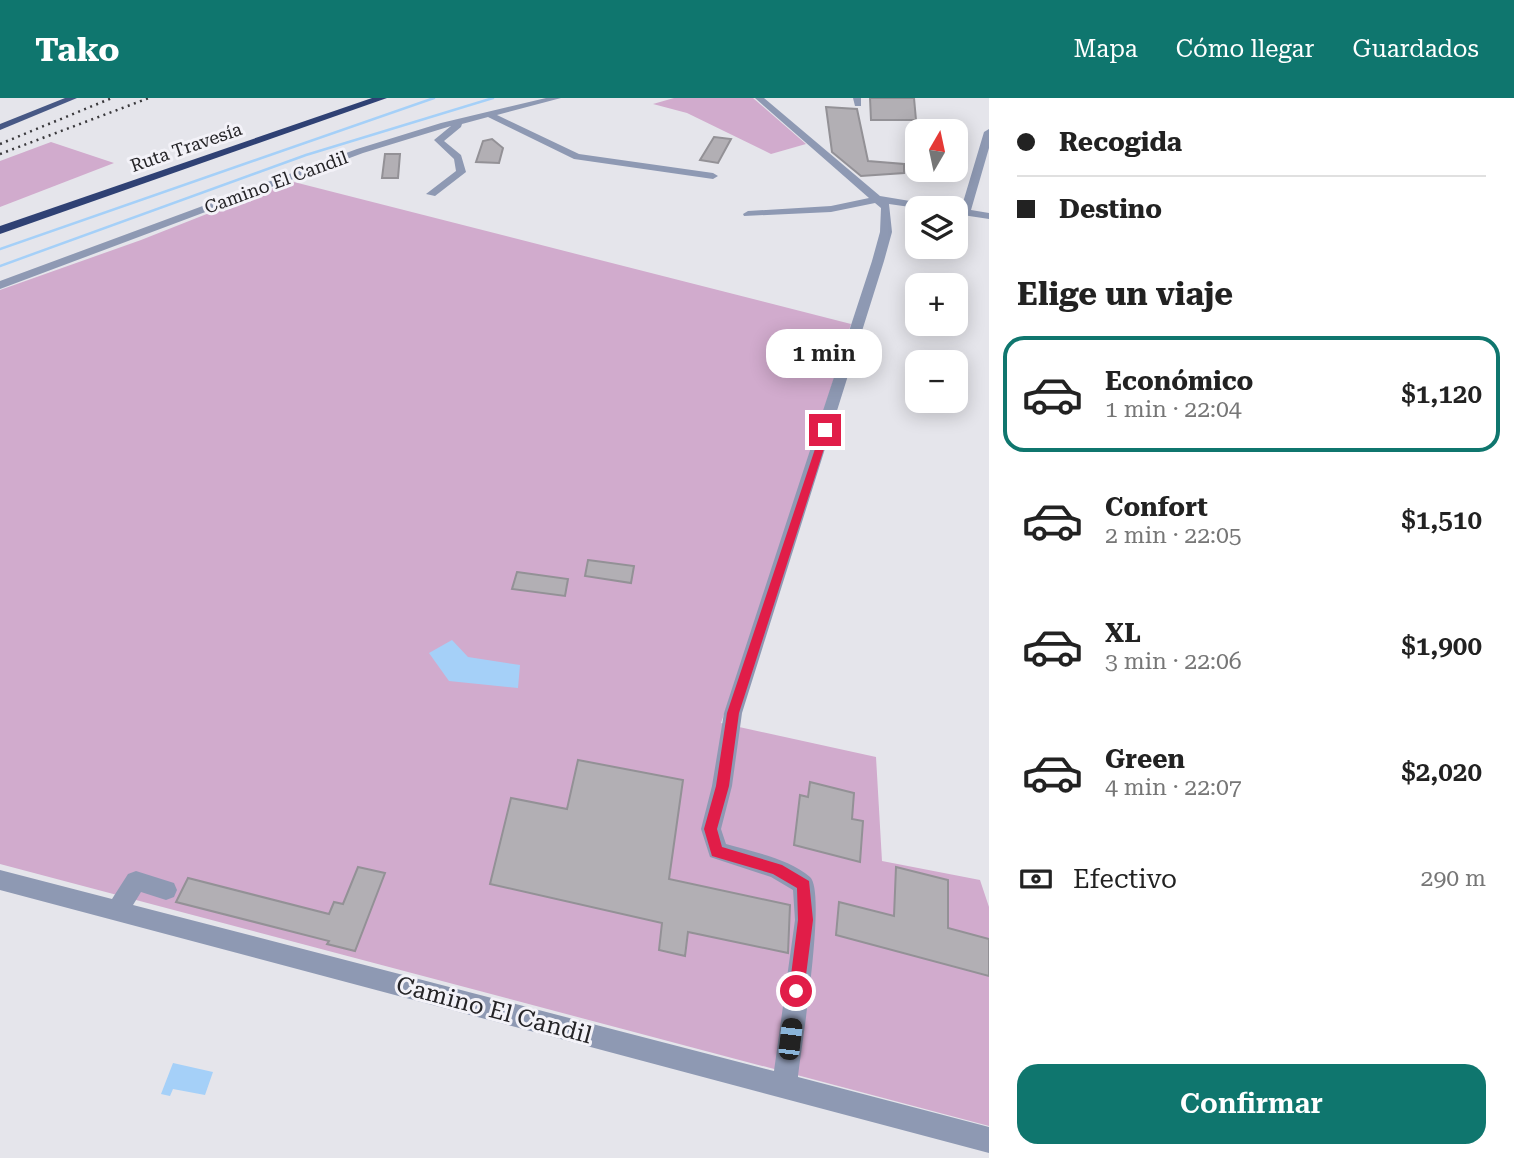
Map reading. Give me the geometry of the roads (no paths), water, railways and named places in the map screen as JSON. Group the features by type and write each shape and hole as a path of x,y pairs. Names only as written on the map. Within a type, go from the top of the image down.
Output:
{"highway":[{"name":"Ruta Travesía","path":"0,218 355,98"},
{"name":"Ruta Travesía","path":"0,230 383,98"}],"main road":[{"path":"0,127 73,98"}],"street":[{"name":"Camino El Candil","path":"0,285 360,151 467,119 557,98"},
{"path":"759,98 886,207 886,232 809,482 733,713 722,786 710,829 717,852 777,869 804,885 806,920 784,1087"},
{"path":"488,114 577,157 713,176"},
{"path":"431,194 461,172 461,161 439,140 467,119"},
{"path":"967,196 987,146 989,132"},
{"path":"748,214 831,209 877,199 905,203"},
{"path":"968,213 989,216"},
{"name":"Camino El Candil","path":"0,880 989,1140"},
{"path":"117,912 136,881 166,890"}],"water":[{"path":"452,640 468,657 520,665 518,688 449,681 429,653"},
{"path":"173,1063 213,1072 205,1095 173,1089 170,1096 161,1094"}],"waterway":[{"path":"0,249 434,98"},
{"path":"0,266 306,155 493,98"}],"railway":[{"path":"0,144 112,98"},
{"path":"0,154 149,98"}]}
